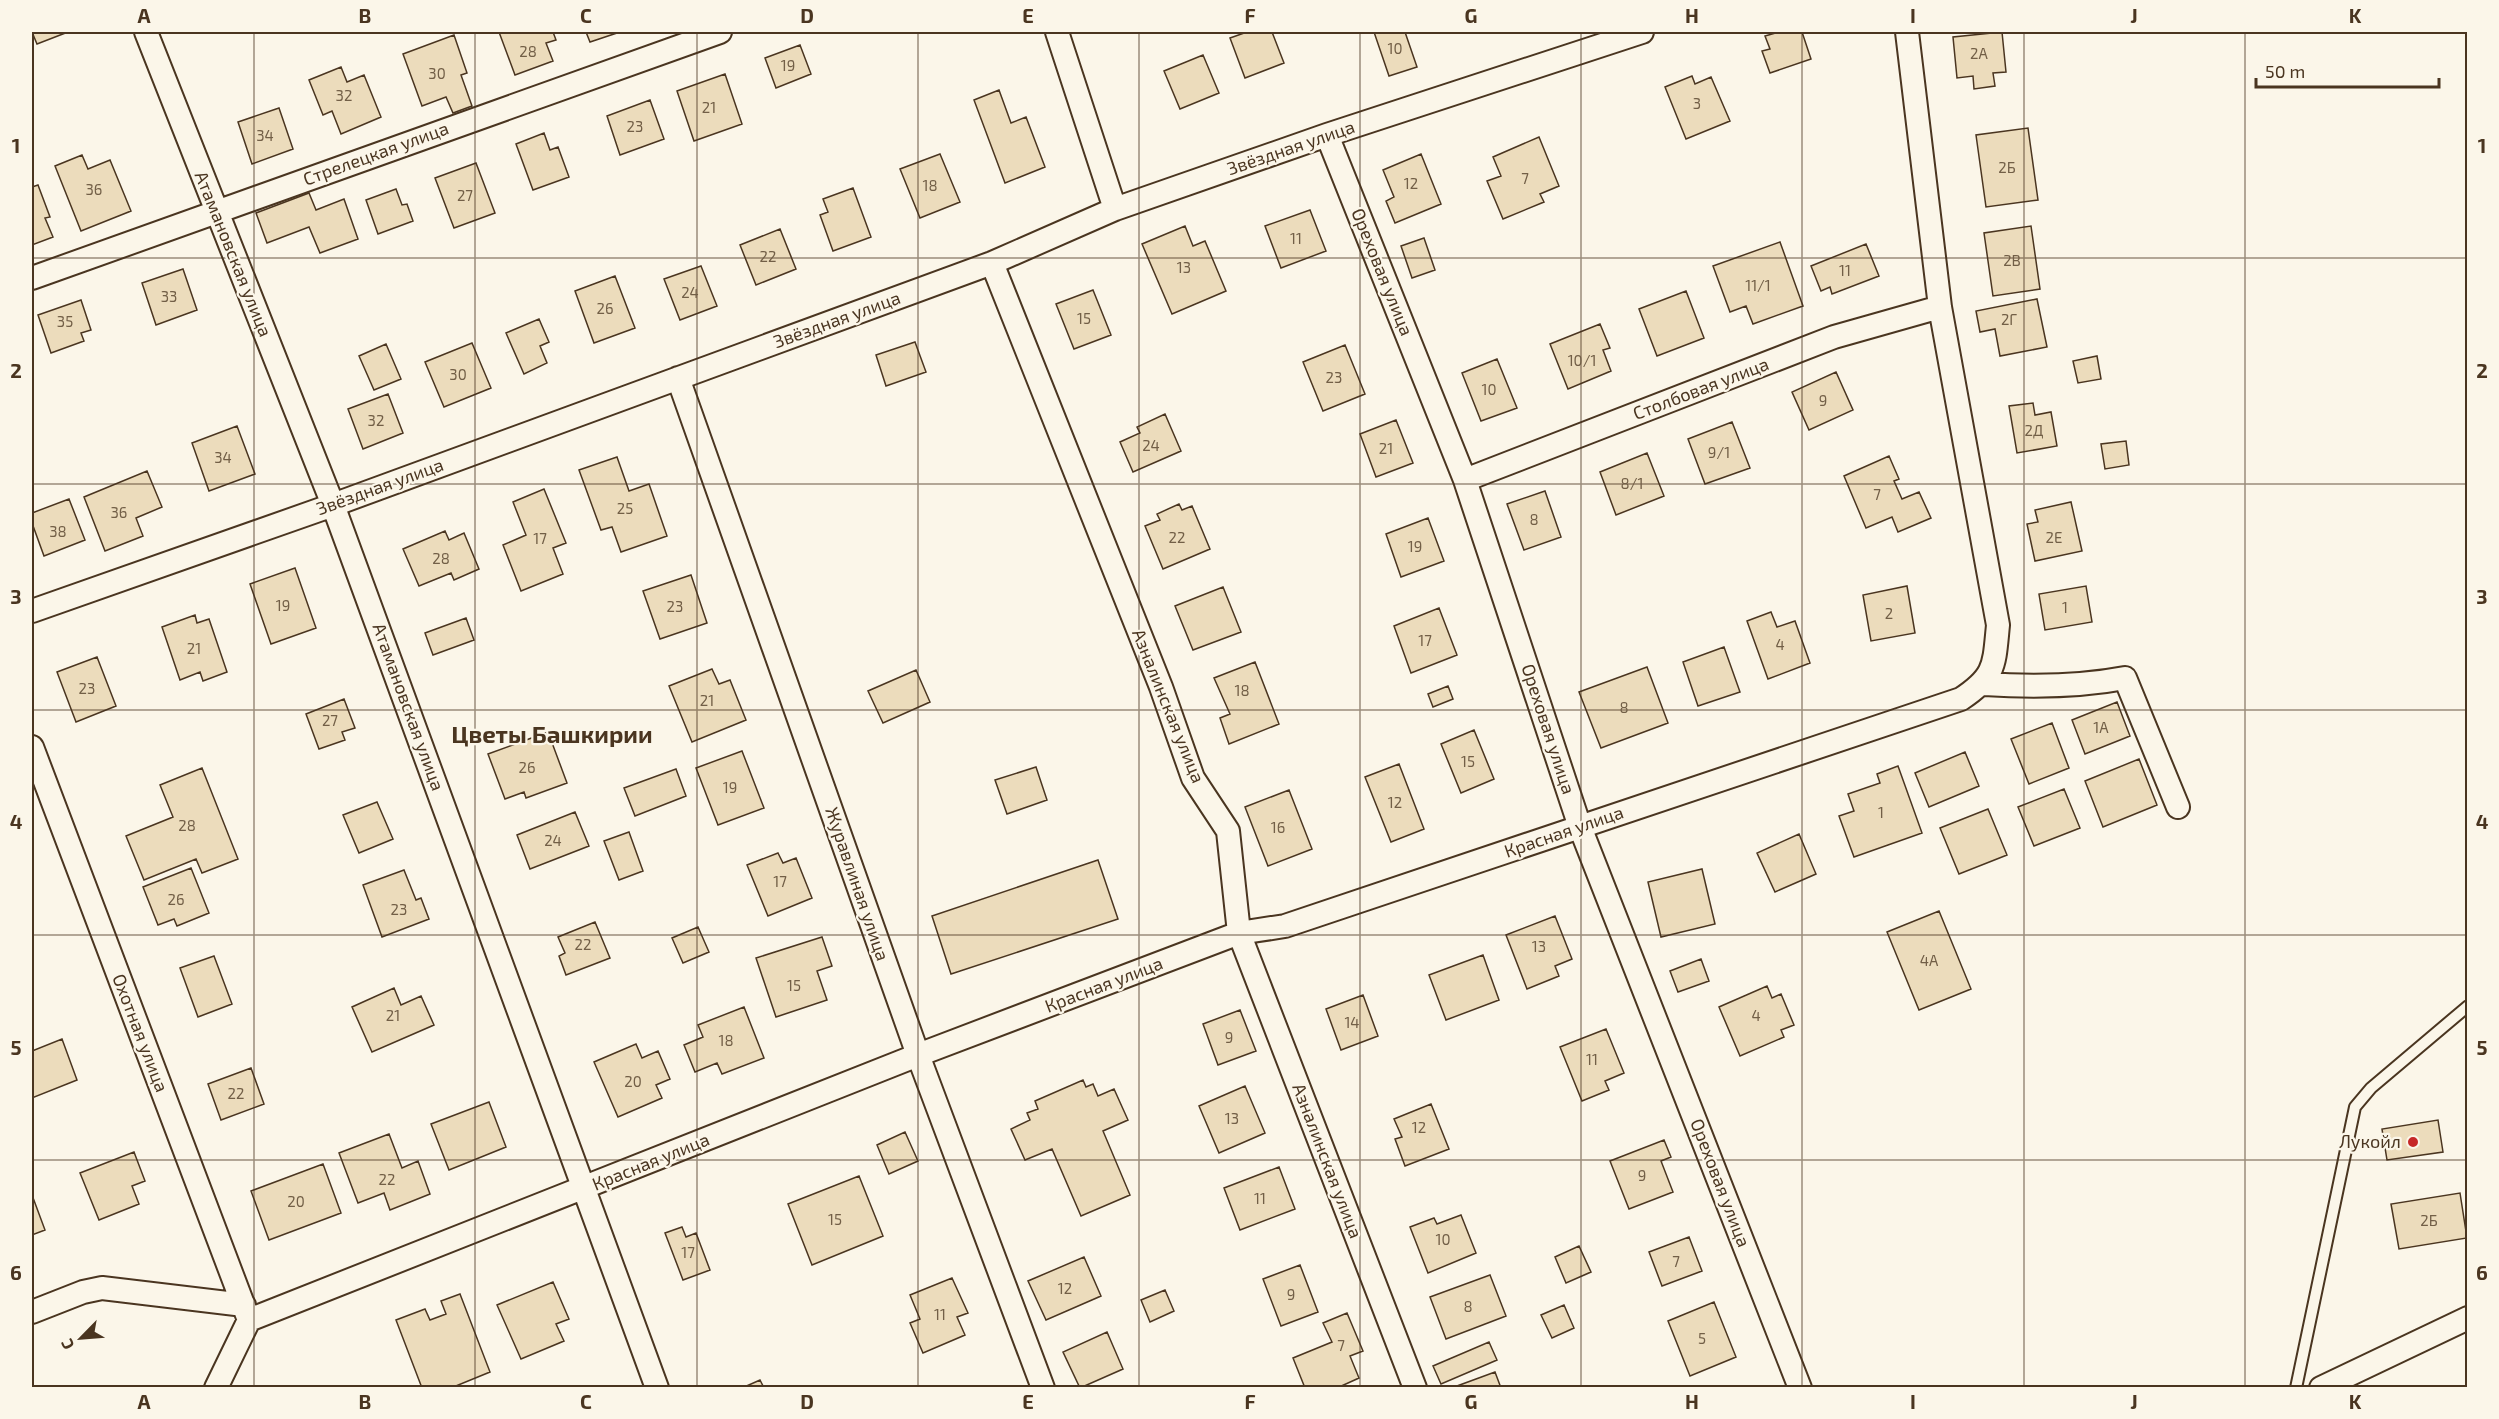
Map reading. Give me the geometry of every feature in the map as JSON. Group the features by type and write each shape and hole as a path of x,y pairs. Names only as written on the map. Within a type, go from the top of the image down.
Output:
{"street":[{"name":"Атамановская улица","path":"146,32 215,212 333,504 657,1388"},
{"name":"Стрелецкая улица","path":"32,278 720,32"},
{"path":"1057,32 1115,209"},
{"name":"Звёздная улица","path":"32,610 333,504 992,262 1115,209 1327,135 1642,32"},
{"path":"1907,32 1940,307 1998,625 1994,661 1984,684 2048,687 2092,684 2126,678 2178,807"},
{"name":"Ореховая улица","path":"1327,135 1465,480 1580,827 1800,1388"},
{"name":"Азналинская улица","path":"992,262 1157,676 1193,778 1228,831 1239,933 1415,1388"},
{"name":"Столбовая улица","path":"1465,480 1834,337 1940,307"},
{"name":"Журавлиная улица","path":"678,378 918,1056 1043,1388"},
{"name":"Красная улица","path":"246,1312 585,1188 918,1056 1239,933 1285,926 1960,699 1984,684"},
{"name":"Охотная улица","path":"32,747 246,1312"},
{"path":"32,1312 83,1292 102,1288 246,1312 216,1388"},
{"path":"2321,1388 2468,1318"}],"lane":[{"path":"2296,1388 2355,1107 2371,1089 2468,1006"}],"building":[{"path":"32,32 68,32 37,44"},
{"path":"499,32 553,32 556,40 546,43 553,61 515,75"},
{"path":"586,32 620,32 590,42"},
{"path":"1247,32 1272,32 1284,63 1245,78 1230,38"},
{"path":"1374,32 1405,32 1417,67 1389,76"},
{"path":"1779,32 1802,32 1811,59 1770,73 1762,51 1770,49 1765,36"},
{"path":"2002,32 2006,72 1993,73 1995,86 1974,89 1973,76 1957,78 1953,37"},
{"path":"454,35 467,73 461,75 472,106 453,113 446,97 422,106 403,54"},
{"path":"800,45 811,74 776,88 765,58"},
{"path":"1203,55 1219,93 1180,109 1164,71"},
{"path":"341,67 347,82 364,75 381,117 341,134 332,111 323,115 309,80"},
{"path":"725,74 742,124 694,141 677,91"},
{"path":"1692,76 1695,84 1711,77 1730,121 1686,139 1665,87"},
{"path":"999,90 1011,123 1026,117 1045,167 1005,183 974,100"},
{"path":"650,100 664,139 620,155 607,116"},
{"path":"279,108 293,149 252,164 238,122"},
{"path":"2028,128 2038,200 1986,207 1976,135"},
{"path":"544,133 550,150 558,147 569,177 533,190 516,144"},
{"path":"1539,137 1559,186 1540,194 1544,202 1503,219 1487,181 1501,176 1493,157"},
{"path":"940,154 960,202 920,218 900,169"},
{"path":"1421,154 1441,204 1395,223 1386,201 1394,197 1383,170"},
{"path":"82,155 88,169 110,160 131,211 81,231 55,166"},
{"path":"476,163 495,213 454,228 435,178"},
{"path":"38,185 50,217 45,218 53,237 32,245 32,187"},
{"path":"853,188 871,237 833,251 820,215 828,212 823,199"},
{"path":"396,189 402,205 407,204 413,221 378,234 366,200"},
{"path":"309,193 316,210 344,199 358,239 320,253 309,227 267,243 256,213"},
{"path":"1310,210 1326,251 1281,268 1265,226"},
{"path":"1185,226 1193,246 1205,241 1226,291 1172,314 1142,244"},
{"path":"2031,226 2040,289 1993,296 1984,233"},
{"path":"780,229 796,269 756,285 740,245"},
{"path":"1424,238 1435,270 1412,278 1401,246"},
{"path":"1780,242 1803,306 1753,324 1746,306 1730,312 1713,266"},
{"path":"1866,244 1879,276 1832,294 1830,287 1821,291 1811,266"},
{"path":"701,266 717,306 680,320 664,279"},
{"path":"183,269 197,310 156,325 142,283"},
{"path":"615,276 635,328 594,343 575,291"},
{"path":"1093,290 1111,335 1074,349 1056,304"},
{"path":"1686,291 1704,338 1657,356 1639,309"},
{"path":"2037,299 2047,347 2000,356 1995,329 1980,332 1976,311"},
{"path":"81,300 91,330 81,333 84,341 51,353 38,315"},
{"path":"539,319 549,342 540,346 547,363 524,374 506,333"},
{"path":"1600,324 1610,348 1603,350 1611,371 1568,389 1550,344"},
{"path":"915,342 926,372 886,386 876,355"},
{"path":"472,343 491,388 444,407 425,362"},
{"path":"386,344 401,379 374,390 359,356"},
{"path":"1345,345 1365,394 1323,411 1303,362"},
{"path":"2097,356 2101,379 2078,383 2073,361"},
{"path":"1497,359 1517,408 1481,421 1462,373"},
{"path":"1836,372 1853,410 1809,430 1792,392"},
{"path":"388,394 403,433 363,449 348,409"},
{"path":"2033,403 2035,415 2051,412 2057,446 2017,453 2009,406"},
{"path":"1165,414 1181,451 1133,472 1120,442 1140,433 1137,427"},
{"path":"1396,420 1413,463 1376,477 1360,434"},
{"path":"1732,422 1750,468 1705,484 1688,439"},
{"path":"237,426 255,474 209,491 192,443"},
{"path":"2126,441 2129,465 2105,469 2101,444"},
{"path":"1647,453 1664,496 1616,515 1600,472"},
{"path":"1889,456 1899,479 1894,481 1902,499 1919,492 1931,518 1898,532 1892,517 1866,528 1844,476"},
{"path":"617,457 629,491 649,484 667,536 621,552 612,527 601,530 579,470"},
{"path":"147,471 162,507 136,518 143,536 105,551 84,497"},
{"path":"544,489 566,543 553,548 563,574 521,591 503,545 526,535 513,502"},
{"path":"1545,491 1561,537 1524,550 1507,504"},
{"path":"69,499 85,540 44,556 32,523 32,513"},
{"path":"2071,502 2082,551 2035,561 2027,524 2038,522 2035,510"},
{"path":"1179,504 1182,510 1192,506 1210,549 1163,569 1145,526 1160,520 1157,514"},
{"path":"1428,518 1444,561 1401,577 1386,534"},
{"path":"445,531 449,540 464,533 479,569 454,580 451,573 419,586 403,549"},
{"path":"295,568 316,628 271,644 250,584"},
{"path":"691,575 707,623 660,639 643,591"},
{"path":"1907,586 1915,633 1871,641 1863,595"},
{"path":"2086,586 2092,622 2045,630 2039,594"},
{"path":"1223,587 1241,632 1193,650 1175,606"},
{"path":"1439,608 1457,655 1411,673 1394,626"},
{"path":"1771,612 1777,627 1795,621 1810,663 1768,679 1747,621"},
{"path":"195,615 197,623 209,619 227,672 203,681 200,672 180,680 162,627"},
{"path":"466,618 474,640 433,655 425,633"},
{"path":"1724,647 1740,692 1698,706 1683,662"},
{"path":"97,657 116,706 76,722 57,672"},
{"path":"1255,662 1279,724 1229,744 1220,718 1230,714 1214,678"},
{"path":"1647,667 1668,723 1601,748 1579,692"},
{"path":"712,669 719,684 730,680 746,720 692,742 669,686"},
{"path":"916,670 930,702 883,723 868,691"},
{"path":"1448,686 1453,699 1433,707 1428,694"},
{"path":"344,699 355,728 342,732 345,740 319,749 306,714"},
{"path":"2117,702 2130,736 2085,754 2072,720"},
{"path":"2052,723 2069,768 2029,784 2011,739"},
{"path":"1474,730 1494,779 1461,793 1441,744"},
{"path":"548,732 567,783 526,798 524,792 505,799 488,754"},
{"path":"742,751 764,808 718,825 696,768"},
{"path":"1965,752 1979,786 1929,807 1915,773"},
{"path":"2139,759 2157,805 2103,827 2085,781"},
{"path":"1399,764 1424,829 1391,842 1365,777"},
{"path":"1898,766 1922,833 1854,857 1839,816 1854,811 1848,794 1880,783 1877,774"},
{"path":"1036,767 1047,800 1007,814 995,780"},
{"path":"202,768 238,859 202,873 196,859 144,880 126,836 173,817 160,785"},
{"path":"676,769 686,796 635,816 624,788"},
{"path":"2064,789 2080,828 2034,846 2018,807"},
{"path":"1289,790 1312,849 1268,866 1245,807"},
{"path":"377,802 393,839 359,853 343,815"},
{"path":"1988,809 2007,855 1959,874 1940,828"},
{"path":"575,812 589,846 530,869 517,835"},
{"path":"629,832 643,871 619,880 604,841"},
{"path":"1799,834 1816,874 1775,892 1757,853"},
{"path":"778,853 783,863 796,858 812,898 768,916 747,865"},
{"path":"1098,860 1118,919 951,974 932,916"},
{"path":"191,868 209,913 177,926 174,919 158,925 143,887"},
{"path":"1702,869 1715,924 1661,937 1648,882"},
{"path":"404,870 416,900 421,898 429,919 382,937 363,885"},
{"path":"1939,911 1971,989 1919,1010 1887,932"},
{"path":"1555,916 1572,959 1555,966 1559,976 1527,989 1506,935"},
{"path":"595,922 610,958 566,975 559,956 565,953 558,937"},
{"path":"698,927 709,952 683,963 672,938"},
{"path":"822,937 832,966 817,971 827,1000 776,1017 756,958"},
{"path":"1483,955 1499,1000 1446,1020 1429,975"},
{"path":"214,956 232,1004 198,1017 180,968"},
{"path":"1701,959 1709,981 1678,992 1670,971"},
{"path":"1767,986 1772,998 1781,994 1794,1025 1781,1030 1784,1037 1740,1056 1719,1007"},
{"path":"394,988 401,1005 421,996 434,1025 372,1052 352,1007"},
{"path":"1363,995 1378,1036 1341,1050 1326,1009"},
{"path":"744,1007 764,1058 722,1074 717,1063 695,1072 684,1045 703,1037 698,1025"},
{"path":"1240,1010 1256,1051 1218,1065 1203,1024"},
{"path":"1606,1029 1624,1073 1605,1081 1609,1090 1582,1101 1560,1047"},
{"path":"62,1039 77,1080 32,1098 32,1051"},
{"path":"636,1044 642,1058 658,1051 670,1079 656,1085 662,1098 618,1117 594,1062"},
{"path":"251,1068 264,1104 221,1120 208,1084"},
{"path":"1083,1080 1086,1087 1093,1084 1098,1096 1114,1089 1128,1120 1103,1131 1130,1195 1081,1216 1052,1149 1025,1160 1011,1129 1030,1120 1027,1113 1038,1109 1035,1101"},
{"path":"1245,1086 1265,1133 1219,1153 1199,1106"},
{"path":"489,1102 506,1147 449,1170 431,1124"},
{"path":"1431,1104 1449,1149 1405,1166 1395,1139 1402,1137 1394,1119"},
{"path":"2438,1120 2443,1152 2387,1160 2382,1129"},
{"path":"905,1132 918,1161 889,1174 877,1145"},
{"path":"389,1134 402,1168 418,1161 430,1194 390,1210 384,1193 358,1203 339,1153"},
{"path":"1664,1140 1671,1157 1661,1161 1673,1192 1629,1209 1610,1161"},
{"path":"134,1152 145,1181 132,1186 139,1204 99,1220 80,1173"},
{"path":"323,1164 341,1213 269,1240 251,1191"},
{"path":"1279,1167 1295,1209 1240,1230 1224,1188"},
{"path":"859,1176 883,1236 812,1265 788,1204"},
{"path":"2460,1193 2467,1238 2399,1249 2391,1204"},
{"path":"32,1195 45,1230 32,1235"},
{"path":"1461,1215 1476,1253 1428,1273 1410,1227 1434,1218 1437,1224"},
{"path":"682,1227 686,1237 696,1233 710,1270 683,1280 665,1233"},
{"path":"1689,1237 1702,1271 1662,1286 1649,1252"},
{"path":"1579,1246 1591,1272 1566,1283 1555,1257"},
{"path":"1084,1257 1101,1296 1046,1320 1028,1281"},
{"path":"1300,1265 1318,1312 1281,1326 1263,1279"},
{"path":"1490,1275 1506,1316 1446,1339 1430,1297"},
{"path":"952,1278 968,1313 957,1317 965,1335 923,1353 910,1323 920,1319 910,1295"},
{"path":"553,1282 569,1319 556,1324 564,1341 521,1359 497,1305"},
{"path":"1165,1290 1174,1311 1150,1322 1141,1300"},
{"path":"460,1294 490,1372 451,1388 422,1388 396,1320 425,1309 430,1320 446,1314 441,1301"},
{"path":"1714,1302 1736,1357 1690,1376 1668,1321"},
{"path":"1564,1305 1574,1328 1552,1338 1541,1315"},
{"path":"1347,1313 1363,1351 1350,1356 1359,1378 1337,1388 1305,1388 1293,1358 1332,1342 1323,1323"},
{"path":"1107,1332 1123,1369 1080,1388 1063,1352"},
{"path":"1489,1342 1497,1360 1441,1384 1433,1366"},
{"path":"1495,1372 1501,1388 1458,1388 1457,1386"},
{"path":"760,1380 764,1388 742,1388"}],"place":[{"name":"Лукойл","path":"2413,1142"}],"district":[{"name":"Цветы Башкирии","path":"552,735"}]}
